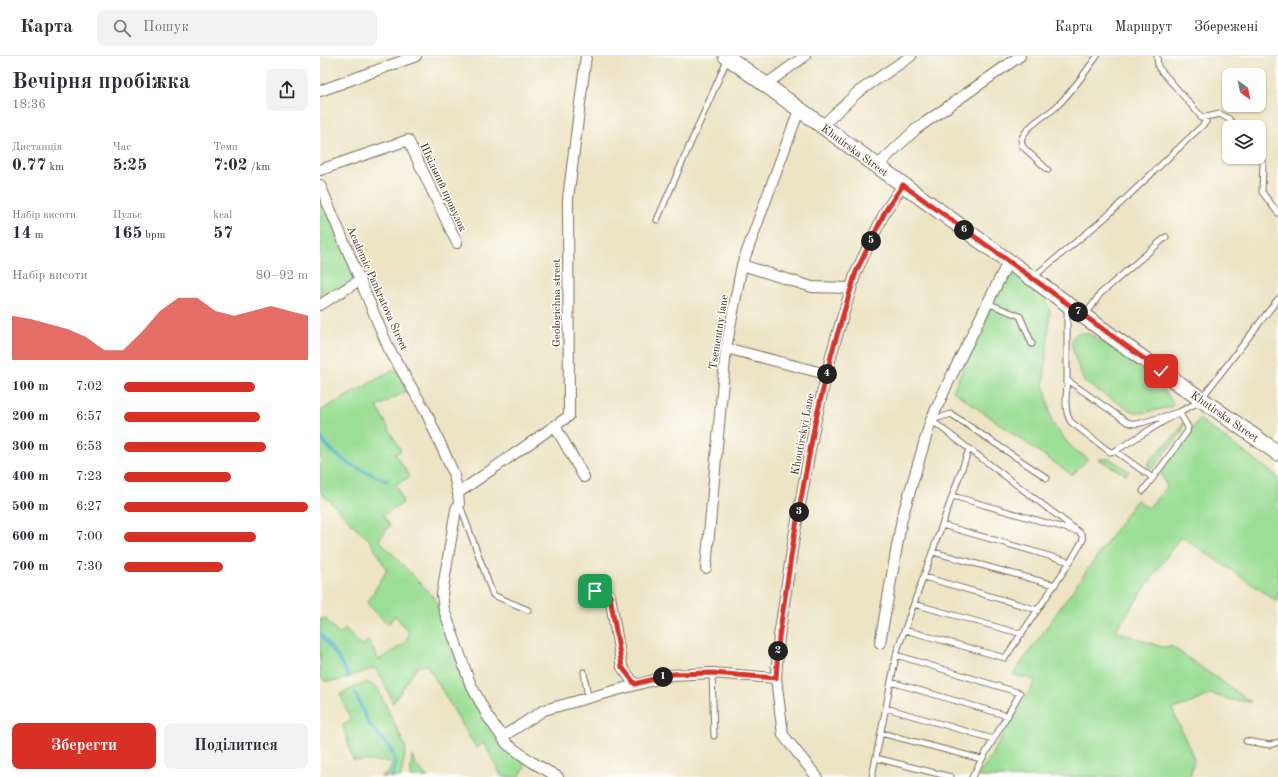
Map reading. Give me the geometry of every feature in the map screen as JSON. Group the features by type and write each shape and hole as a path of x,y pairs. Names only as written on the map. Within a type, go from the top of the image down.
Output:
{"main road":[{"name":"Khutirska Street","path":"727,57 1008,262 1278,453"}],"street":[{"path":"320,91 416,56"},
{"name":"Geologichna street","path":"458,493 569,416 568,199 586,56"},
{"path":"765,85 805,56"},
{"path":"822,126 858,92 911,56"},
{"path":"877,166 916,128 1020,56"},
{"name":"Tsementny lane","path":"706,568 726,348 742,265 799,110"},
{"name":"Шкільний провулок","path":"320,170 408,140 457,243"},
{"name":"Academic Pankratova Street","path":"320,185 389,349 426,412 453,472 460,504 456,509 442,594 444,610 470,683 488,716 507,744 532,762 558,777"},
{"name":"Khoutirskyi Lane","path":"818,777 783,735 776,678 779,637 794,537 815,423 832,352 856,272 886,210 903,185"},
{"path":"880,643 902,518 931,420 986,302 1008,262"},
{"path":"742,265 812,287 851,288"},
{"path":"320,305 360,280"},
{"path":"726,348 826,374"},
{"path":"555,426 584,477"},
{"path":"595,591 606,591 610,596 622,667 635,684"},
{"path":"502,737 544,710 672,674 712,673 776,678"}],"lane":[{"path":"1048,170 1023,147 1021,140 1024,133 1057,106 1097,56"},
{"path":"1032,278 1105,218 1206,122 1158,67 1157,56"},
{"path":"657,220 727,57"},
{"path":"1202,118 1220,114 1231,120"},
{"path":"1263,164 1262,192 1278,213"},
{"path":"1084,316 1100,294 1166,237"},
{"path":"1067,304 1066,411 1068,419 1104,449 1110,452 1115,451 1179,412 1195,404 1278,299"},
{"path":"986,302 1020,316 1032,344"},
{"path":"1067,380 1128,422 1134,424 1179,412"},
{"path":"1143,491 1187,432 1188,427 1179,412"},
{"path":"931,420 951,414 1047,478"},
{"path":"905,630 1005,658 1055,585 1083,540 1082,535 1079,532 931,420"},
{"path":"872,777 896,655 969,449"},
{"path":"1115,451 1153,478"},
{"path":"953,496 1079,532"},
{"path":"460,504 493,595 528,610"},
{"path":"942,525 1070,562"},
{"path":"933,552 1055,585"},
{"path":"924,577 1038,610"},
{"path":"914,604 1022,634"},
{"path":"896,655 1020,693 972,777"},
{"path":"584,672 588,698"},
{"path":"712,673 714,736"},
{"path":"891,682 1008,716"},
{"path":"886,708 994,739"},
{"path":"881,733 981,759"},
{"path":"1246,742 1270,745 1278,742"},
{"path":"876,758 951,777"}],"green space":[{"path":"320,195 357,279 320,302"},
{"path":"1014,275 1043,295 1050,311 1044,382 1052,423 1071,447 1088,459 1072,475 953,391 1002,283"},
{"path":"1078,333 1085,333 1094,336 1149,375 1167,394 1173,404 1171,407 1142,413 1131,411 1084,382 1071,342 1073,337"},
{"path":"395,369 408,390 377,407 401,451 395,454 410,477 396,484 403,503 383,515 390,525 379,540 436,600 449,642 466,688 497,737 510,753 527,763 519,777 502,777 484,743 476,748 427,665 417,667 393,703 384,682 375,668 337,681 324,681 320,677 320,619 326,619 339,635 345,629 360,646 369,641 379,660 406,642 409,633 395,615 388,625 367,603 387,570 370,541 320,492 320,411"},
{"path":"1199,419 1278,477 1278,602 1181,536 1115,631 1162,647 1171,646 1251,702 1232,700 1211,694 1194,702 1172,709 1194,759 1190,777 978,777 1036,680 1013,675 1135,502 1137,500 1148,508 1167,487 1161,473"},
{"path":"1183,423 1182,432 1153,468 1147,466 1149,461 1179,431"},
{"path":"1098,459 1110,459 1129,471 1126,475"},
{"path":"366,682 377,687 406,748 401,777 380,777 389,773 392,762 353,760 343,725 351,721 340,694"},
{"path":"412,756 416,765 428,777 410,777"}],"waterway":[{"path":"320,437 327,446 342,459 359,469 387,481"},
{"path":"320,634 337,656 349,677"},
{"path":"355,692 368,723 390,748 396,763 392,777"}],"route":[{"path":"595,591 606,591 610,596 622,667 635,684 672,674 712,673 776,678 779,637 794,537 815,423 832,352 856,272 886,210 903,185 1161,371"}]}
